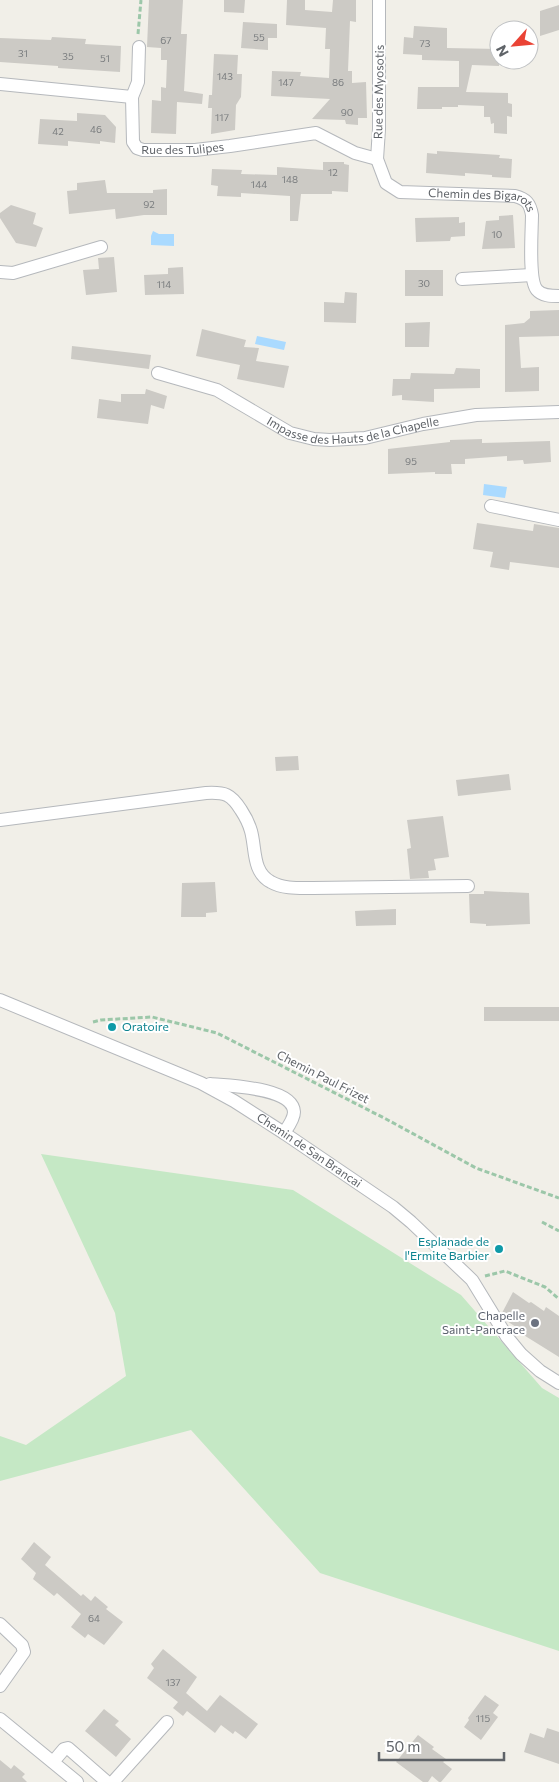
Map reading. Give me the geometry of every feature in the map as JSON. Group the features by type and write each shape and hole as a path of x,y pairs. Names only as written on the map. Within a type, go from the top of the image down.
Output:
{"street":[{"name":"Rue des Myosotis","path":"379,0 379,129 377,159 386,183"},
{"path":"0,84 132,97 138,82 139,47"},
{"name":"Rue des Tulipes","path":"132,97 133,142 137,148 143,150 195,150 316,133 322,134 355,153 377,159"},
{"name":"Chemin des Bigarots","path":"386,183 400,192 515,196 526,200 530,205 532,215 532,275"},
{"path":"0,272 13,273 101,247"},
{"path":"462,279 532,275 533,284 540,293 559,296"},
{"name":"Impasse des Hauts de la Chapelle","path":"158,373 217,390 290,433 314,439 365,438 423,424 476,415 559,412"},
{"path":"491,506 559,520"},
{"path":"0,820 206,792 220,792 235,800 245,817 251,831 256,865 262,875 271,882 287,887 313,888 468,886"},
{"name":"Chemin de San Brancai","path":"0,1000 201,1083 234,1101 284,1133 393,1207 472,1280 507,1337 521,1354 540,1371 559,1383"},
{"path":"201,1083 267,1091 284,1097 292,1105 294,1111 291,1122 284,1133"},
{"path":"0,1624 19,1641 24,1648 24,1652 0,1686"},
{"path":"0,1719 77,1782"},
{"path":"113,1782 167,1722"},
{"path":"54,1762 64,1749 68,1748 107,1782"}],"path":[{"path":"139,47 138,32 141,0"},
{"name":"Chemin Paul Frizet","path":"68,1028 101,1020 152,1017 217,1033 386,1119 476,1168 559,1198"},
{"path":"542,1222 559,1232"},
{"path":"472,1280 504,1270 545,1287 559,1299"}],"green space":[{"path":"41,1154 293,1190 461,1295 542,1388 559,1398 559,1651 320,1573 191,1430 0,1481 0,1436 26,1445 126,1376 115,1313"}],"water":[{"path":"153,231 159,234 174,234 174,246 151,245"},
{"path":"257,336 286,342 284,350 255,344"},
{"path":"484,484 507,487 505,498 483,495"}],"building":[{"path":"149,0 183,0 181,34 187,34 184,91 203,94 202,104 177,102 176,134 151,133 152,100 161,101 161,87 166,88 167,60 161,60 161,48 147,47"},
{"path":"224,0 245,0 244,13 224,12"},
{"path":"287,0 305,0 305,10 332,12 333,0 356,0 356,22 350,21 348,71 352,71 352,83 366,82 367,118 358,118 358,125 346,124 345,120 312,119 330,99 271,96 272,71 301,72 300,76 329,78 330,49 325,49 326,28 286,25"},
{"path":"559,5 559,30 540,36 540,11"},
{"path":"243,22 277,24 277,38 268,38 268,50 241,48"},
{"path":"414,26 447,28 447,48 489,49 489,66 472,65 466,92 508,93 508,103 512,104 512,117 507,116 507,134 494,133 494,123 491,124 490,117 484,117 484,106 458,105 458,107 442,107 442,109 417,109 418,87 459,87 459,61 422,60 422,55 403,54 404,37 413,38"},
{"path":"52,37 86,39 85,44 121,46 120,72 0,62 0,38 51,40"},
{"path":"214,54 238,55 237,74 242,74 241,97 236,105 235,130 211,134 212,108 208,108 209,95 212,95"},
{"path":"77,113 105,115 116,127 115,143 100,141 100,144 68,141 68,146 38,144 40,119 77,121"},
{"path":"437,151 500,155 499,158 512,159 511,178 465,173 465,176 426,173 427,153 437,154"},
{"path":"323,162 344,162 344,164 349,165 348,192 332,191 332,194 301,194 298,221 290,221 290,196 241,193 241,197 217,196 218,186 211,185 212,169 242,170 241,174 277,175 277,167 323,170"},
{"path":"105,180 107,193 153,193 153,190 167,189 167,215 144,215 116,219 115,209 69,214 67,191 77,190 77,183"},
{"path":"11,205 36,213 33,224 43,228 36,247 16,243 0,218 0,213"},
{"path":"513,215 515,248 482,249 486,221 499,220 499,216"},
{"path":"459,217 459,223 465,222 465,236 451,237 450,241 416,242 415,218"},
{"path":"114,257 117,292 86,295 83,270 99,269 98,258"},
{"path":"183,267 184,294 145,295 144,275 168,274 168,268"},
{"path":"405,270 443,270 443,296 405,296"},
{"path":"345,292 357,293 356,323 324,322 324,302 344,303"},
{"path":"559,310 559,336 519,337 521,368 539,367 539,391 505,392 505,325 524,323 530,318 530,311"},
{"path":"430,322 429,347 405,347 405,323"},
{"path":"202,329 246,340 244,347 259,348 256,361 289,366 284,388 237,379 240,365 196,356"},
{"path":"72,346 151,355 149,369 71,359"},
{"path":"456,368 480,369 480,388 434,389 434,402 402,400 402,395 392,396 393,379 410,379 411,373 454,374"},
{"path":"146,389 167,396 164,409 151,405 148,424 97,418 99,399 121,402 121,394 145,394"},
{"path":"482,439 482,443 550,441 551,462 524,464 523,460 507,461 507,456 465,459 465,464 451,464 452,474 435,474 435,472 388,474 388,449 450,442 450,440"},
{"path":"477,523 533,531 534,524 559,528 559,568 510,562 509,570 490,567 493,552 473,549"},
{"path":"298,756 299,770 276,771 275,757"},
{"path":"509,774 511,790 458,796 456,780"},
{"path":"443,816 449,857 434,859 436,870 428,871 429,878 410,879 407,849 411,848 407,820"},
{"path":"215,882 217,912 206,913 206,917 181,917 182,883"},
{"path":"484,891 529,893 530,924 486,926 486,924 470,923 469,894 484,894"},
{"path":"396,909 396,925 356,926 355,911"},
{"path":"484,1007 559,1007 559,1021 484,1021"},
{"name":"Chapelle Saint-Pancrace","path":"513,1292 544,1311 546,1307 559,1316 559,1357 514,1329 516,1327 507,1321 502,1313"},
{"path":"34,1542 51,1557 45,1565 81,1596 83,1594 91,1601 95,1596 108,1607 106,1609 123,1622 104,1645 88,1634 85,1638 71,1627 81,1614 57,1593 54,1596 33,1579 36,1573 21,1559"},
{"path":"163,1649 197,1677 186,1693 207,1711 220,1695 258,1724 246,1739 235,1731 233,1734 221,1725 215,1733 187,1711 183,1716 173,1708 178,1702 147,1678 154,1668 151,1664"},
{"path":"485,1695 499,1705 493,1713 498,1717 481,1740 464,1727 469,1720 468,1718"},
{"path":"104,1709 119,1721 115,1725 131,1739 116,1757 85,1731"},
{"path":"547,1728 559,1732 559,1764 524,1752 530,1733 544,1738"},
{"path":"418,1735 434,1747 432,1749 446,1759 443,1762 452,1769 441,1782 432,1776 428,1782 423,1782 396,1762"},
{"path":"0,1760 11,1769 14,1765 25,1774 22,1777 27,1782 0,1782"}],"place":[{"name":"Oratoire","path":"112,1027"},
{"name":"Esplanade de l'Ermite Barbier","path":"499,1249"},
{"name":"Chapelle Saint-Pancrace","path":"535,1323"}]}
